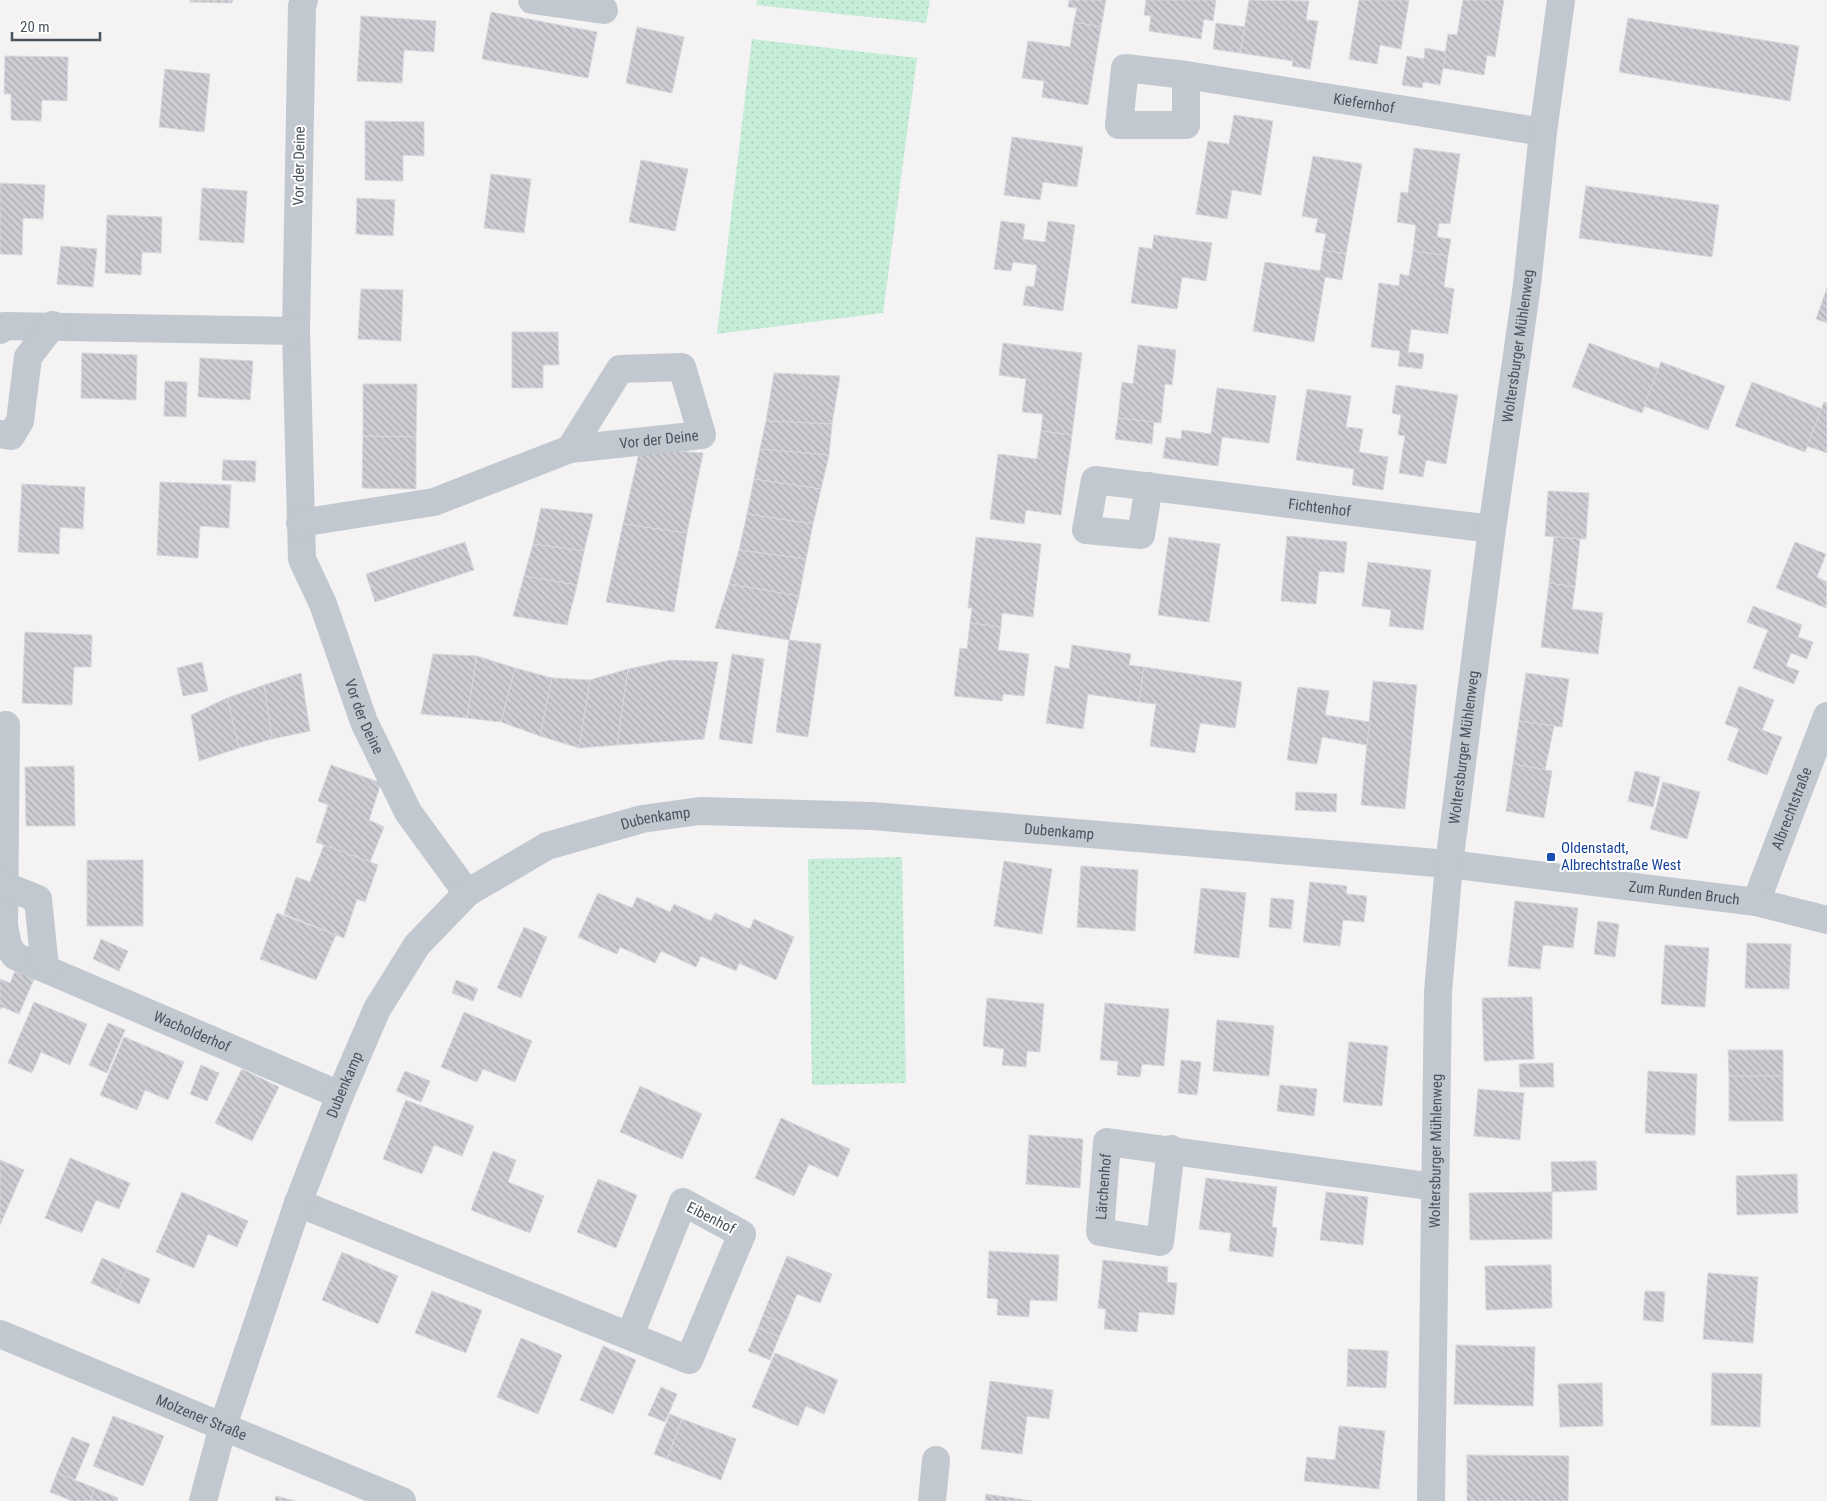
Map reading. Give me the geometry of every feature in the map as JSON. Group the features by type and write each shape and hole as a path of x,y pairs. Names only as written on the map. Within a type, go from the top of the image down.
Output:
{"street":[{"name":"Vor der Deine","path":"304,0 302,6 296,332 302,559 323,604 364,722 408,812 467,893"},
{"path":"532,0 604,10"},
{"name":"Woltersburger Mühlenweg","path":"1431,1501 1438,992 1449,864 1492,529 1527,284 1543,132 1561,0"},
{"name":"Kiefernhof","path":"1186,75 1543,132"},
{"path":"0,330 4,326 53,326 296,332"},
{"path":"0,434 10,436 20,421 28,357 53,326"},
{"name":"Vor der Deine","path":"300,523 434,502 570,449 702,435 682,367 620,369 570,449"},
{"name":"Fichtenhof","path":"1149,486 1492,529"},
{"name":"Albrechtstraße","path":"1756,902 1827,716"},
{"name":"Wacholderhof","path":"6,725 4,925 8,946 15,956 340,1095"},
{"name":"Dubenkamp","path":"203,1501 223,1426 298,1203 340,1095 378,1009 417,945 467,893 547,846 642,819 700,811 872,816 1449,864"},
{"name":"Zum Runden Bruch","path":"1449,864 1756,902 1827,920"},
{"path":"3,886 38,899 45,968"},
{"path":"1171,1149 1435,1188"},
{"name":"Eibenhof","path":"298,1203 689,1360 742,1234 683,1202 630,1335"},
{"name":"Molzener Straße","path":"0,1334 402,1501"},
{"path":"932,1501 936,1460"}],"green space":[{"path":"757,0 930,0 926,23 756,5"},
{"path":"752,39 917,58 883,313 717,334"},
{"path":"902,857 906,1083 812,1085 808,859"}],"building":[{"path":"190,0 233,0 232,3 190,2"},
{"path":"1069,0 1106,0 1101,27 1074,22 1077,8 1068,7"},
{"path":"1146,0 1216,0 1213,21 1204,19 1201,39 1149,31 1151,16 1144,15"},
{"path":"1249,0 1309,1 1306,20 1318,21 1310,69 1292,66 1293,61 1240,53"},
{"path":"1359,0 1409,0 1401,49 1380,45 1377,64 1349,59"},
{"path":"1463,0 1504,0 1495,57 1487,55 1484,75 1443,68 1448,34 1457,35"},
{"path":"491,12 597,32 588,78 482,59"},
{"path":"361,16 436,21 434,52 404,50 402,83 357,81"},
{"path":"1628,18 1799,46 1790,101 1619,72"},
{"path":"1074,22 1101,27 1088,105 1042,97 1044,81 1022,78 1028,41 1070,47"},
{"path":"1216,23 1245,27 1240,53 1213,49"},
{"path":"637,27 684,37 672,93 626,83"},
{"path":"1425,48 1446,52 1440,85 1423,82 1422,88 1402,85 1407,56 1424,59"},
{"path":"5,56 68,57 67,101 42,100 41,121 11,120 11,94 4,94"},
{"path":"165,69 210,74 204,132 159,127"},
{"path":"1234,115 1273,121 1261,195 1232,190 1227,219 1196,214 1208,141 1229,144"},
{"path":"365,121 424,122 424,156 403,155 403,181 365,180"},
{"path":"1012,137 1083,147 1077,187 1043,182 1040,200 1004,195"},
{"path":"1414,148 1460,154 1450,224 1439,223 1437,237 1451,239 1448,256 1413,251 1416,225 1397,222 1401,192 1408,193"},
{"path":"1313,156 1362,164 1346,254 1323,250 1326,234 1315,232 1318,219 1302,216"},
{"path":"641,160 688,169 675,231 629,222"},
{"path":"491,174 531,179 524,233 484,228"},
{"path":"0,183 45,185 43,219 23,218 22,255 0,254"},
{"path":"1586,186 1719,205 1712,257 1579,238"},
{"path":"202,188 247,191 244,243 199,240"},
{"path":"357,198 395,200 393,236 356,234"},
{"path":"107,215 162,217 161,253 142,252 141,275 105,273"},
{"path":"1001,221 1025,224 1023,239 1045,242 1048,221 1075,225 1063,311 1023,305 1026,286 1034,287 1037,265 1013,262 1011,271 994,269"},
{"path":"1154,235 1212,243 1206,281 1182,277 1177,309 1131,303 1139,247 1152,249"},
{"path":"61,246 97,249 93,287 57,284"},
{"path":"1323,250 1346,254 1342,280 1325,277 1314,342 1253,331 1265,262 1320,271"},
{"path":"1413,251 1448,256 1444,287 1454,289 1448,334 1411,329 1408,352 1424,354 1422,369 1398,366 1400,351 1371,347 1379,283 1399,286 1400,274 1409,276"},
{"path":"1827,288 1827,323 1816,319"},
{"path":"361,289 403,290 401,341 358,339"},
{"path":"512,332 558,332 559,365 543,365 543,388 512,388"},
{"path":"1003,343 1082,353 1072,435 1041,431 1043,414 1022,412 1026,379 999,375"},
{"path":"1589,343 1659,369 1642,413 1572,387"},
{"path":"1138,345 1176,350 1172,385 1165,384 1161,423 1118,418 1122,382 1133,384"},
{"path":"82,353 137,355 136,400 81,398"},
{"path":"200,358 253,361 250,400 198,397"},
{"path":"1661,362 1725,386 1708,430 1644,406"},
{"path":"774,373 840,376 832,424 766,421"},
{"path":"165,381 187,382 186,417 164,416"},
{"path":"1752,382 1822,409 1805,452 1735,426"},
{"path":"363,384 417,384 416,437 363,436"},
{"path":"1396,385 1458,395 1446,464 1426,460 1423,477 1399,473 1405,436 1398,435 1401,415 1392,413"},
{"path":"1217,388 1276,396 1269,443 1222,437 1218,466 1163,458 1166,437 1181,439 1182,430 1211,434"},
{"path":"1307,389 1351,396 1346,427 1363,429 1359,452 1388,457 1383,490 1352,485 1354,469 1296,460"},
{"path":"1824,402 1827,403 1827,453 1807,446"},
{"path":"1118,418 1154,422 1152,444 1115,439"},
{"path":"766,421 832,424 829,455 760,449"},
{"path":"1041,431 1072,435 1061,515 1026,510 1024,524 990,519 998,454 1037,459"},
{"path":"363,436 416,437 416,489 362,488"},
{"path":"640,448 703,453 687,533 623,524"},
{"path":"760,449 829,455 821,489 754,479"},
{"path":"223,460 256,461 255,482 222,480"},
{"path":"754,479 821,489 813,524 747,514"},
{"path":"160,482 231,485 229,528 200,526 198,558 157,555"},
{"path":"22,484 85,487 83,529 60,527 59,554 18,552"},
{"path":"1548,491 1589,493 1586,539 1545,536"},
{"path":"541,508 593,514 584,551 533,544"},
{"path":"747,514 813,524 806,559 739,550"},
{"path":"623,524 687,533 674,612 606,602"},
{"path":"1287,536 1347,542 1344,573 1319,571 1316,604 1281,601"},
{"path":"976,537 1041,544 1033,617 1002,613 1001,627 970,623 972,608 968,608"},
{"path":"1169,537 1220,544 1209,622 1158,615"},
{"path":"1554,537 1580,539 1575,587 1549,583"},
{"path":"465,542 474,570 375,602 366,574"},
{"path":"1795,542 1826,554 1817,577 1827,582 1826,608 1776,588"},
{"path":"533,544 584,551 577,585 524,576"},
{"path":"739,550 806,559 799,596 729,584"},
{"path":"1368,562 1431,570 1423,630 1389,626 1391,610 1362,606"},
{"path":"524,576 577,585 567,625 513,616"},
{"path":"1549,583 1575,587 1572,609 1603,613 1598,654 1541,647"},
{"path":"729,584 799,596 789,640 715,628"},
{"path":"1753,606 1802,625 1798,637 1813,642 1807,659 1791,653 1786,666 1799,671 1794,684 1753,668 1768,630 1747,622"},
{"path":"970,623 1001,627 998,650 1029,654 1024,696 1003,694 1002,701 954,696 960,648 967,649"},
{"path":"25,632 92,635 91,667 74,667 72,705 22,703"},
{"path":"789,640 821,644 808,737 776,732"},
{"path":"1072,645 1131,654 1129,665 1144,667 1139,702 1088,694 1083,729 1046,723 1055,666 1069,669"},
{"path":"433,654 477,656 467,718 421,714"},
{"path":"732,654 764,659 752,744 719,739"},
{"path":"477,656 515,668 501,722 467,718"},
{"path":"671,660 718,662 704,739 617,745 628,669"},
{"path":"202,662 208,691 183,696 177,668"},
{"path":"1144,667 1242,682 1235,728 1200,723 1195,753 1150,746 1156,704 1139,702"},
{"path":"515,668 552,678 540,736 501,722"},
{"path":"628,669 617,745 579,748 590,680"},
{"path":"301,673 310,731 272,739 264,685"},
{"path":"1526,673 1569,679 1562,727 1519,721"},
{"path":"552,678 590,680 579,748 540,736"},
{"path":"1373,681 1417,685 1405,809 1361,805"},
{"path":"264,685 272,739 239,748 227,698"},
{"path":"1739,686 1774,700 1762,730 1782,737 1767,775 1727,760 1739,729 1725,724"},
{"path":"1298,687 1329,691 1325,715 1370,722 1367,745 1322,737 1317,764 1287,760"},
{"path":"227,698 239,748 199,761 191,715"},
{"path":"1519,721 1554,726 1545,770 1513,764"},
{"path":"1513,764 1552,771 1544,818 1506,811"},
{"path":"331,765 381,783 369,820 384,827 370,862 316,842 328,805 318,801"},
{"path":"74,766 75,826 26,826 25,767"},
{"path":"1635,771 1660,777 1653,807 1628,801"},
{"path":"1663,782 1700,792 1687,839 1650,829"},
{"path":"1296,792 1337,794 1336,812 1295,810"},
{"path":"324,845 378,865 365,902 357,899 344,938 284,914 296,877 310,882"},
{"path":"87,860 143,860 143,926 87,926"},
{"path":"1004,861 1052,869 1042,934 994,926"},
{"path":"1081,866 1138,870 1135,931 1077,927"},
{"path":"1310,882 1347,886 1346,894 1367,896 1364,922 1343,920 1340,946 1303,942"},
{"path":"1201,888 1246,893 1239,958 1194,953"},
{"path":"598,893 632,908 637,897 670,912 674,904 711,921 715,913 750,929 754,919 794,937 776,980 739,963 736,971 701,956 696,967 661,951 655,963 620,947 617,954 578,937"},
{"path":"1271,898 1294,900 1291,929 1269,927"},
{"path":"1515,901 1578,908 1573,948 1543,945 1540,969 1508,966"},
{"path":"277,913 336,935 316,980 260,959"},
{"path":"1598,921 1619,924 1615,957 1594,954"},
{"path":"524,927 547,937 521,998 497,988"},
{"path":"101,939 128,951 119,971 93,959"},
{"path":"1747,943 1791,944 1789,989 1745,988"},
{"path":"1665,945 1709,948 1705,1007 1661,1004"},
{"path":"15,971 34,979 19,1014 2,1007 0,1010 0,979 10,983"},
{"path":"456,980 478,989 473,1001 452,993"},
{"path":"1532,997 1534,1059 1484,1061 1482,998"},
{"path":"987,998 1044,1004 1040,1052 1027,1051 1026,1067 1002,1065 1004,1049 983,1046"},
{"path":"34,1002 87,1024 70,1065 41,1052 32,1073 8,1063"},
{"path":"1105,1003 1169,1009 1164,1066 1142,1064 1140,1077 1117,1075 1118,1061 1100,1060"},
{"path":"464,1012 532,1041 515,1082 483,1069 477,1082 441,1067"},
{"path":"1217,1020 1274,1026 1269,1076 1213,1071"},
{"path":"108,1023 125,1030 107,1073 89,1065"},
{"path":"124,1037 184,1062 168,1100 145,1090 137,1110 100,1095"},
{"path":"1349,1042 1388,1046 1382,1106 1343,1102"},
{"path":"1728,1050 1783,1050 1783,1076 1729,1076"},
{"path":"1181,1060 1201,1062 1197,1095 1178,1093"},
{"path":"1553,1063 1554,1087 1520,1087 1519,1064"},
{"path":"201,1065 219,1073 207,1101 190,1094"},
{"path":"242,1069 279,1087 252,1141 215,1123"},
{"path":"405,1071 430,1081 421,1102 396,1091"},
{"path":"1648,1071 1697,1074 1695,1135 1645,1133"},
{"path":"1729,1076 1783,1076 1783,1121 1729,1121"},
{"path":"1280,1085 1317,1089 1314,1116 1277,1111"},
{"path":"640,1086 702,1114 682,1159 620,1132"},
{"path":"1478,1089 1524,1093 1520,1140 1474,1136"},
{"path":"406,1100 474,1126 462,1156 434,1145 422,1174 383,1159"},
{"path":"781,1118 850,1149 838,1177 809,1164 794,1196 755,1178"},
{"path":"1029,1135 1083,1139 1080,1188 1026,1184"},
{"path":"493,1151 516,1160 508,1182 544,1196 530,1233 471,1210"},
{"path":"70,1158 130,1183 119,1209 96,1200 82,1233 45,1218"},
{"path":"0,1160 24,1170 0,1225"},
{"path":"1596,1161 1597,1190 1552,1192 1551,1162"},
{"path":"1797,1174 1798,1213 1737,1215 1736,1176"},
{"path":"1206,1178 1277,1187 1272,1227 1277,1228 1273,1257 1229,1251 1231,1233 1199,1229"},
{"path":"598,1179 637,1195 616,1248 577,1232"},
{"path":"182,1192 248,1221 237,1247 208,1234 194,1268 156,1252"},
{"path":"1326,1192 1368,1197 1363,1245 1320,1240"},
{"path":"1552,1192 1552,1239 1470,1240 1469,1193"},
{"path":"989,1251 1059,1255 1057,1301 1030,1300 1029,1317 997,1315 998,1299 987,1298"},
{"path":"342,1252 398,1276 378,1324 322,1300"},
{"path":"787,1256 832,1274 820,1303 797,1294 785,1324 763,1315"},
{"path":"102,1258 127,1269 116,1294 91,1283"},
{"path":"1103,1260 1168,1267 1167,1282 1177,1283 1174,1315 1139,1312 1137,1332 1104,1329 1106,1309 1098,1308"},
{"path":"1551,1265 1552,1308 1486,1310 1485,1266"},
{"path":"127,1269 150,1279 139,1304 116,1294"},
{"path":"1708,1273 1758,1277 1753,1343 1703,1339"},
{"path":"432,1291 482,1310 466,1353 415,1333"},
{"path":"1645,1291 1665,1292 1663,1322 1643,1320"},
{"path":"763,1315 785,1324 779,1337 758,1328"},
{"path":"758,1328 779,1337 770,1360 748,1351"},
{"path":"521,1338 562,1355 538,1414 497,1397"},
{"path":"1456,1345 1535,1347 1533,1406 1454,1404"},
{"path":"603,1346 636,1360 613,1414 580,1400"},
{"path":"1348,1349 1388,1351 1386,1388 1347,1386"},
{"path":"775,1353 838,1380 824,1414 806,1406 798,1426 752,1407"},
{"path":"1712,1373 1762,1374 1760,1427 1711,1425"},
{"path":"990,1381 1053,1390 1049,1419 1027,1416 1022,1454 981,1449"},
{"path":"1602,1383 1603,1426 1560,1427 1558,1384"},
{"path":"661,1387 677,1394 665,1422 648,1415"},
{"path":"670,1414 682,1419 667,1459 654,1454"},
{"path":"113,1416 164,1436 143,1486 93,1466"},
{"path":"682,1419 736,1439 721,1480 667,1459"},
{"path":"1339,1426 1385,1431 1379,1489 1304,1481 1307,1457 1335,1460"},
{"path":"72,1437 90,1444 75,1480 57,1473"},
{"path":"1467,1455 1569,1456 1568,1501 1467,1501"},
{"path":"57,1473 95,1488 90,1501 72,1501 50,1492"},
{"path":"95,1488 118,1498 117,1501 90,1501"},
{"path":"986,1494 1032,1501 985,1501"},
{"path":"276,1496 295,1501 275,1501"}],"place":[{"name":"Oldenstadt, Albrechtstraße West","path":"1551,857"}]}
